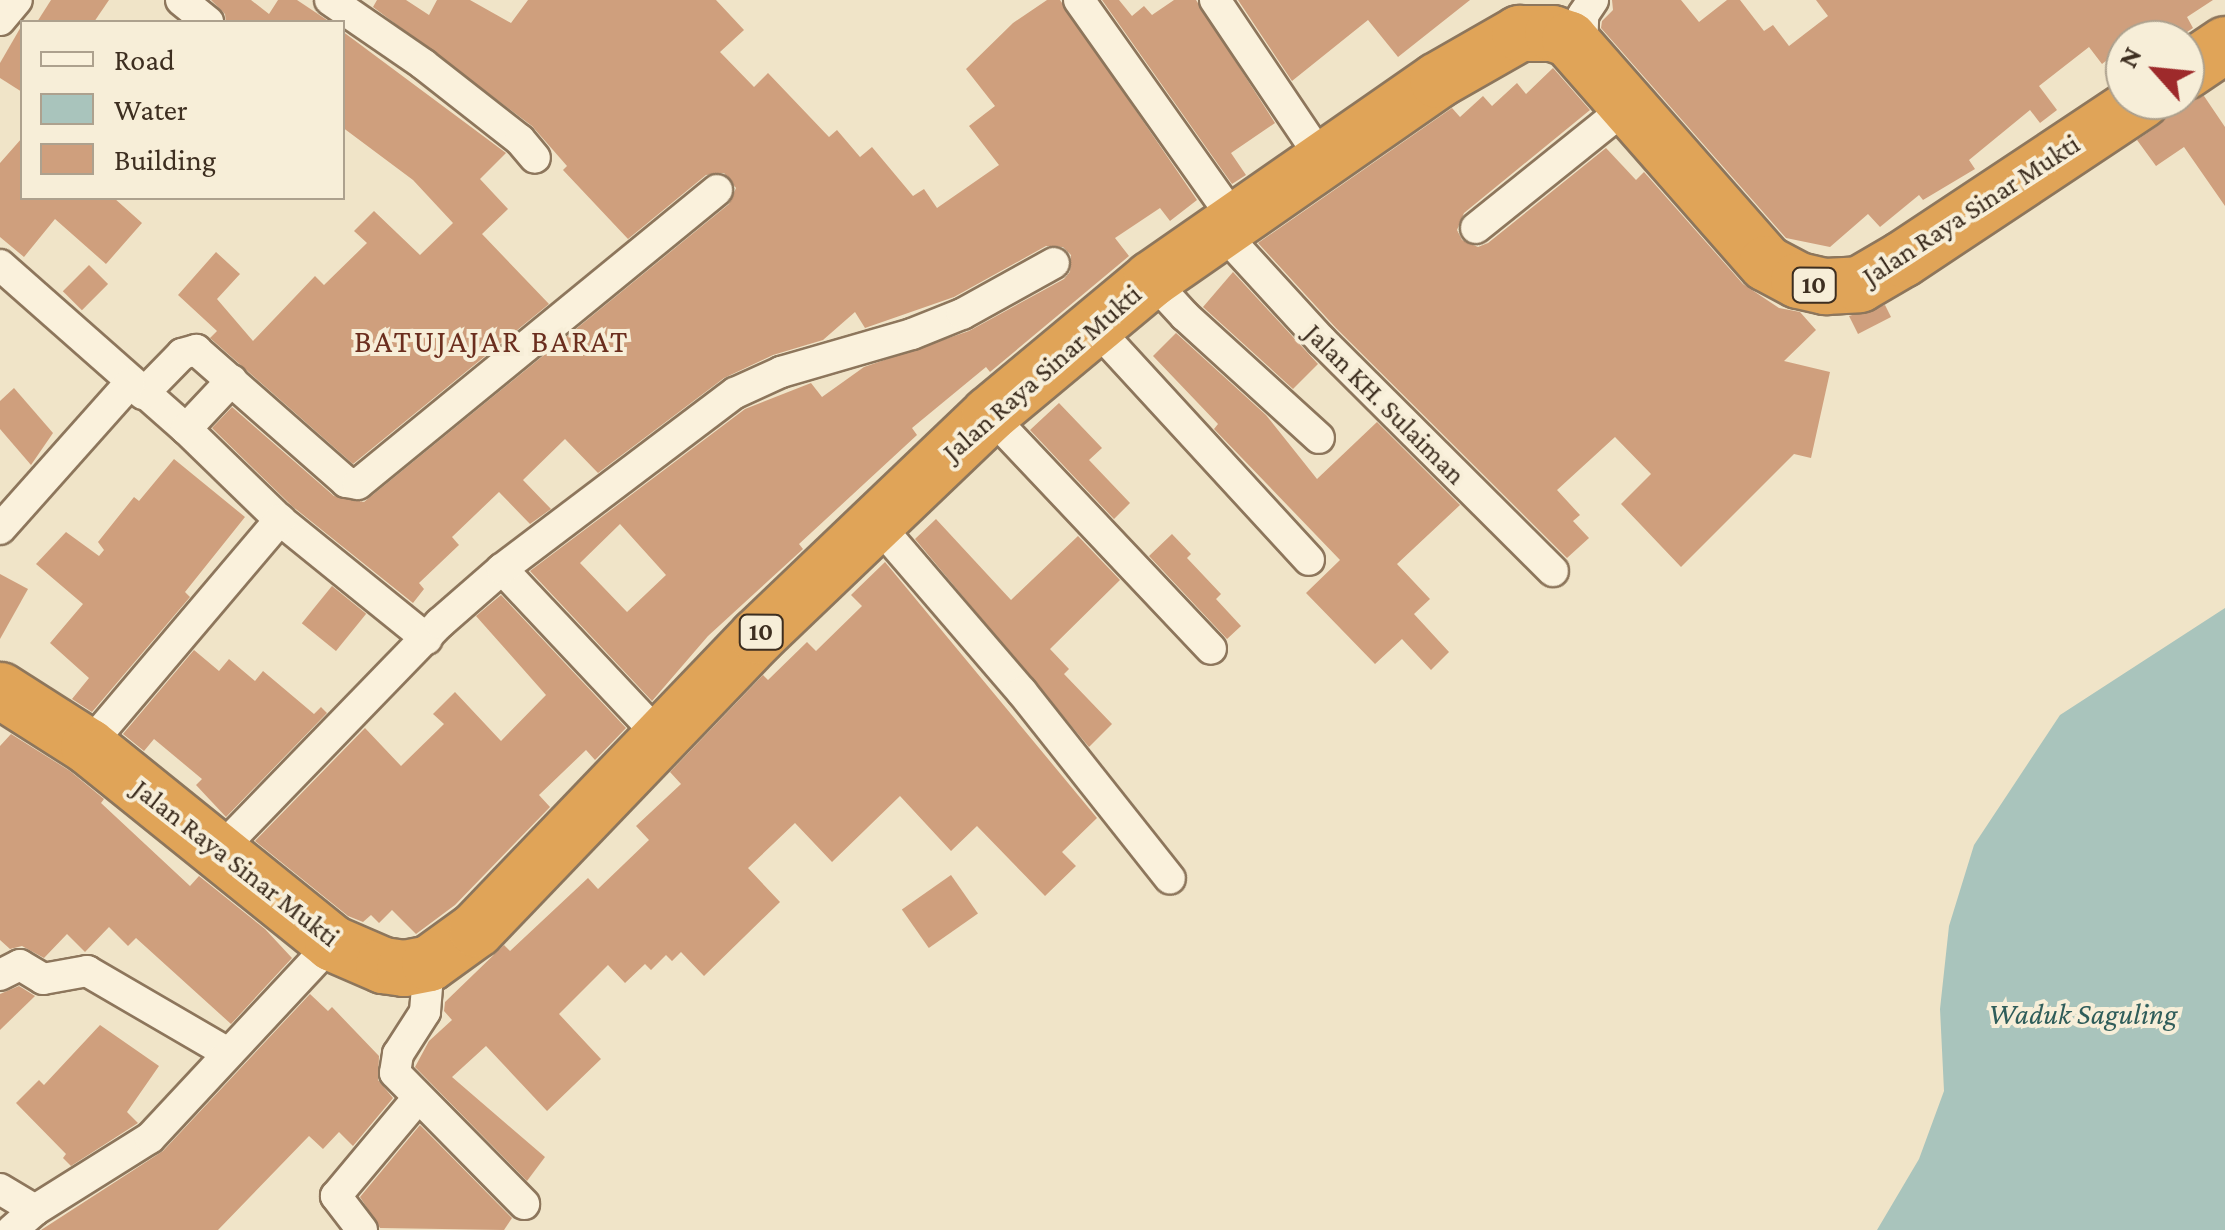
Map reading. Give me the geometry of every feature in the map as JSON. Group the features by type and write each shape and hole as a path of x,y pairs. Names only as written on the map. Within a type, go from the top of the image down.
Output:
{"highway":[{"name":"Jalan Raya Sinar Mukti","path":"0,690 88,746 332,943 383,964 404,968 429,963 476,930 874,520 1093,325 1322,158 1437,80 1519,33 1566,21 1630,105 1766,264 1811,284 1845,288 1902,259 2111,120"}],"street":[{"path":"0,20 17,0"},
{"path":"181,0 206,20"},
{"path":"330,0 478,107 520,140 534,158"},
{"name":"Jalan KH. Sulaiman","path":"1079,0 1229,227 1322,341 1553,571"},
{"path":"1214,0 1322,158"},
{"path":"1476,228 1630,105"},
{"path":"0,529 137,388 188,350 196,350 232,380 346,482 358,484 717,190"},
{"path":"218,852 502,568 735,393 782,372 962,314 1054,262"},
{"path":"0,265 186,429 280,520 427,639"},
{"path":"1151,280 1319,438"},
{"path":"1093,325 1309,560"},
{"path":"186,429 232,380"},
{"path":"989,414 1212,649"},
{"path":"88,746 280,520"},
{"path":"874,520 1022,692 1170,879"},
{"path":"502,568 661,738"},
{"path":"0,1189 23,1220 150,1138 332,943"},
{"path":"429,963 424,1012 395,1064 398,1080 524,1204"},
{"path":"0,975 14,966 43,980 87,971 228,1053"},
{"path":"362,1230 336,1196 417,1099"}],"water":[{"name":"Waduk Saguling","path":"2225,608 2225,1230 1877,1230 1919,1159 1944,1091 1940,1009 1949,926 1974,845 2060,715"}],"building":[{"path":"51,0 109,0 95,20 38,20"},
{"path":"211,0 251,0 269,14 278,0 297,0 327,20 226,20"},
{"path":"377,0 406,0 429,15 437,0 470,0 511,23 528,0 716,0 744,30 720,52 754,87 768,73 829,137 837,130 860,157 872,147 913,196 924,189 937,208 999,165 969,126 995,106 966,69 1013,23 1047,0 1060,0 1197,200 1170,221 1160,208 1115,238 1129,256 990,372 986,367 912,428 917,435 799,544 803,549 708,636 652,701 530,571 745,409 811,383 822,397 864,367 969,331 1064,279 1070,272 1071,255 1063,247 1046,246 954,297 865,328 855,312 823,340 773,355 724,378 598,473 565,439 523,480 551,509 530,524 499,492 452,537 459,545 419,583 424,589 413,603 292,506 212,428 232,407 334,496 364,502 729,204 736,188 724,173 706,175 628,239 563,170 567,166 532,126 373,7","holes":["620,524 666,575 627,612 580,563"]},
{"path":"1102,0 1119,0 1132,16 1144,6 1152,15 1174,0 1196,0 1275,123 1231,153 1246,175 1232,184"},
{"path":"1238,0 1470,0 1398,57 1368,20 1292,81"},
{"path":"1612,0 1681,0 1699,22 1727,0 1740,0 1764,31 1773,25 1789,46 1828,16 1816,0 2213,0 2187,17 2189,20 2105,20 2105,62 2102,64 2089,47 2039,86 2057,110 2040,123 2030,110 1969,160 1975,169 1923,200 1919,195 1880,227 1868,214 1830,247 1786,238 1601,28 1602,21 1613,10"},
{"path":"20,28 20,91 0,78 0,63"},
{"path":"345,33 506,153 480,179 508,209 482,234 549,304 353,464 210,338 217,331 178,295 216,252 240,274 217,299 253,341 315,276 324,285 367,243 354,231 374,211 420,255 453,223 413,180 345,129"},
{"path":"1553,68 1590,110 1464,213 1457,230 1462,240 1478,247 1488,243 1606,148 1636,180 1644,172 1743,284 1779,308 1800,312 1816,330 1784,361 1830,372 1811,458 1794,454 1681,567 1621,504 1651,474 1615,437 1557,490 1580,515 1573,521 1589,538 1567,558 1336,328 1258,243 1452,108 1460,117 1483,96 1492,106 1517,83 1526,94"},
{"path":"2205,97 2225,127 2225,206 2184,147 2156,166 2137,140 2163,120 2205,120"},
{"path":"20,140 20,200 116,200 142,223 106,264 55,219 24,257 0,237 0,163"},
{"path":"89,265 108,284 82,310 63,291"},
{"path":"1233,272 1318,364 1293,389 1203,307"},
{"path":"1885,305 1891,317 1858,334 1849,316"},
{"path":"1176,333 1266,415 1317,479 1377,422 1460,505 1397,564 1430,599 1414,614 1449,652 1431,670 1402,639 1375,664 1306,593 1340,560 1214,429 1218,424 1153,356"},
{"path":"14,388 53,433 31,465 0,429 0,401"},
{"path":"1059,403 1102,448 1089,460 1130,503 1114,519 1030,430"},
{"path":"174,459 245,517 185,592 190,597 92,712 72,699 89,678 50,643 83,604 36,564 66,532 99,556 104,550 98,542 134,497 139,501"},
{"path":"936,519 1011,600 1078,536 1120,580 1050,649 1069,669 1064,674 1112,724 1089,747 915,539"},
{"path":"1172,534 1191,554 1187,558 1221,594 1216,599 1241,626 1227,639 1149,556"},
{"path":"885,562 1097,818 1062,852 1076,866 1045,896 977,826 951,851 900,796 832,862 795,823 748,868 780,902 704,976 681,952 672,961 666,955 651,970 645,964 625,983 608,965 559,1014 601,1059 547,1111 486,1046 452,1077 545,1157 527,1181 415,1067 429,1041 452,1020 444,1011 445,1002 504,945 510,951 588,878 598,889 649,840 636,826 681,784 670,772 763,675 768,680 807,642 816,651 862,606 851,595"},
{"path":"0,574 28,589 0,639"},
{"path":"332,586 366,614 336,651 302,623"},
{"path":"501,595 626,728 595,760 586,750 539,795 550,807 455,905 416,934 392,910 379,923 371,915 363,922 348,916 255,841 365,728 401,766 444,724 433,714 455,692 501,741 546,695 476,616"},
{"path":"194,650 219,671 229,659 255,681 263,671 314,714 321,707 327,713 226,817 196,785 202,779 154,739 144,751 123,734"},
{"path":"11,734 70,771 104,799 101,803 190,886 199,876 265,929 292,958 231,1024 136,938 128,946 109,927 85,952 67,934 44,958 22,946 10,949 0,940 0,746"},
{"path":"951,875 978,914 929,948 902,909"},
{"path":"19,986 35,996 0,1030 0,994"},
{"path":"310,994 328,1011 332,1007 379,1056 378,1080 393,1098 353,1146 339,1132 323,1149 309,1136 218,1230 41,1230 163,1151"},
{"path":"100,1025 159,1066 127,1112 138,1123 71,1166 63,1158 66,1154 16,1103 39,1080 44,1085"},
{"path":"420,1125 512,1218 504,1230 380,1228 360,1197"}],"district":[{"name":"BATUJAJAR BARAT","path":"492,341"}]}
